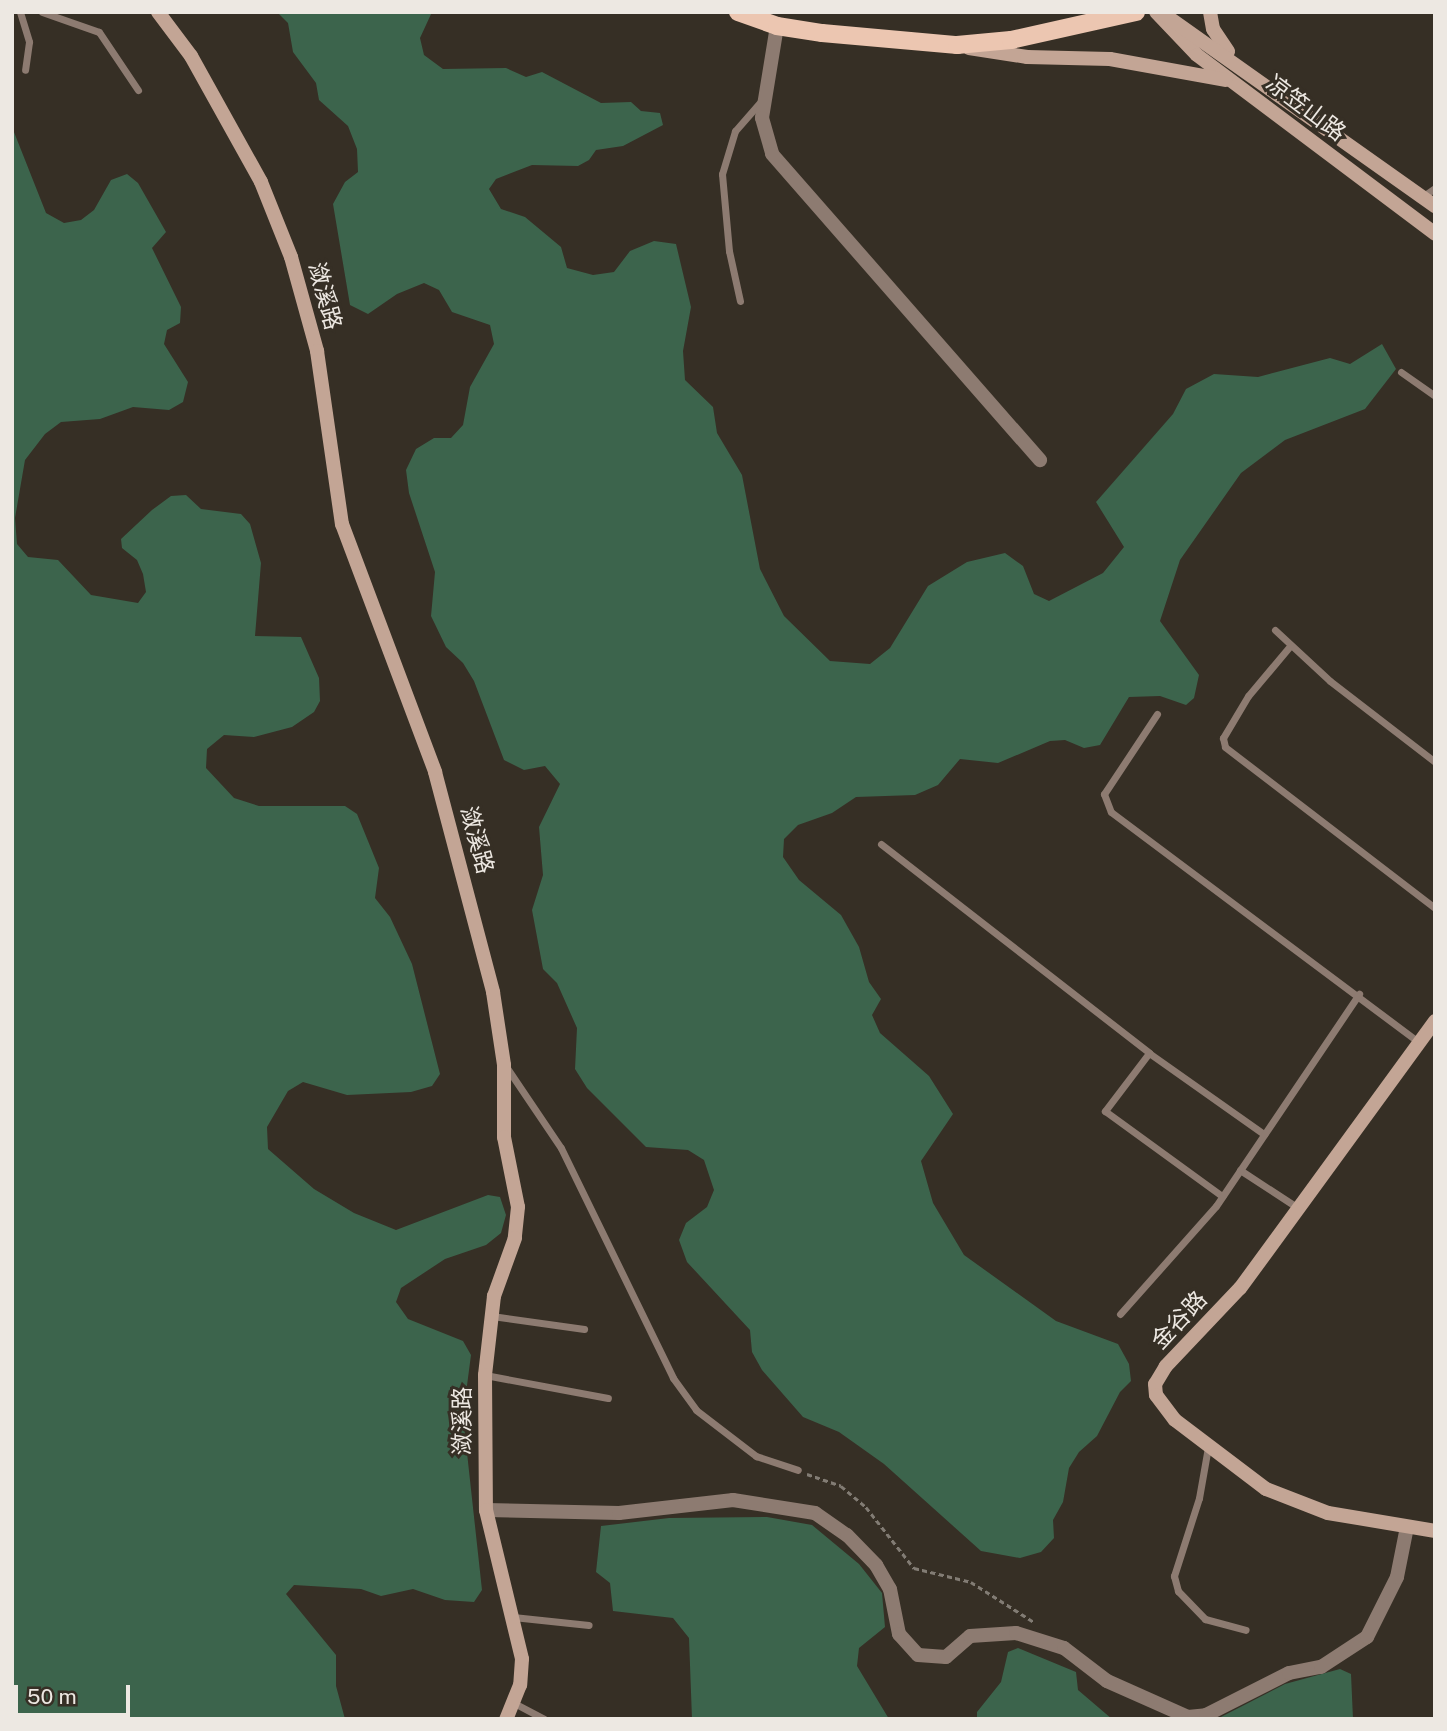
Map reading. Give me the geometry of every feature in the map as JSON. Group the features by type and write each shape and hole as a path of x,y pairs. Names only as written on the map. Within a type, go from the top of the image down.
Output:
{"main road":[{"path":"738,12 777,26 957,45 1011,40 1136,12"}],"street":[{"name":"潋溪路","path":"158,12 191,55 261,182 291,257 317,351 342,524 435,772 494,992 505,1065 504,1137 519,1208 515,1238 494,1296 485,1375 486,1510 522,1660 514,1703 506,1719"},
{"name":"凉笠山路","path":"1158,12 1246,69 1435,206"},
{"name":"凉笠山路","path":"1158,12 1197,55 1435,234"},
{"path":"1210,12 1220,43 1246,69"},
{"path":"777,26 764,98 764,136 772,154 1040,460"},
{"path":"957,45 1027,57 1127,61 1235,83"},
{"name":"金谷路","path":"1435,1021 1240,1288 1166,1366 1155,1384 1156,1395 1175,1420 1265,1489 1328,1513 1435,1531"},
{"path":"486,1510 619,1513 733,1500 815,1513 847,1535 876,1565 890,1589 899,1634 918,1655 946,1657 962,1640 977,1634 1016,1633 1056,1646 1152,1704 1188,1717 1206,1715 1289,1673 1321,1667 1367,1637 1397,1577 1407,1527"}],"lane":[{"path":"20,12 29,42 25,70"},
{"path":"42,12 99,32 138,90"},
{"path":"740,300 729,251 722,174 735,131 764,98"},
{"path":"1422,197 1435,188"},
{"path":"1401,372 1435,396"},
{"path":"1275,630 1290,646 1435,762"},
{"path":"1290,646 1248,696 1223,738 1225,747 1435,908"},
{"path":"1157,714 1104,794 1111,812 1420,1042"},
{"path":"881,844 1149,1053 1264,1134"},
{"path":"1120,1314 1170,1262 1222,1196 1359,995"},
{"path":"1149,1053 1105,1111 1222,1196"},
{"path":"505,1065 561,1148 650,1333 688,1399 727,1437 756,1456 798,1470"},
{"path":"1240,1170 1298,1208"},
{"path":"492,1316 584,1329"},
{"path":"485,1375 608,1398"},
{"path":"1208,1447 1199,1498 1174,1576 1178,1591 1205,1619 1246,1630"},
{"path":"512,1617 589,1625"},
{"path":"514,1703 544,1719"}],"path":[{"path":"798,1470 841,1486 866,1507 914,1568 971,1582 1044,1629 1056,1646"}],"green space":[{"path":"277,12 432,12 420,38 424,55 443,69 506,68 526,77 542,72 601,103 631,102 641,111 660,113 663,125 623,146 596,150 589,160 578,166 532,165 496,179 489,189 501,209 525,217 561,247 567,268 593,275 614,272 630,251 654,241 676,244 691,307 683,351 685,380 713,407 717,433 742,475 760,569 784,616 830,661 870,664 890,648 928,586 967,562 1005,553 1023,566 1034,594 1049,601 1103,573 1124,547 1096,502 1173,414 1186,389 1214,374 1258,377 1330,358 1350,364 1382,344 1396,369 1365,409 1285,440 1241,473 1180,560 1160,621 1199,675 1194,698 1186,705 1160,696 1129,697 1100,745 1084,748 1065,740 1050,741 998,763 960,759 938,785 915,795 856,797 832,813 798,825 784,839 783,857 799,880 841,915 859,947 869,982 881,999 872,1015 880,1033 929,1076 953,1114 921,1161 933,1203 964,1255 1056,1321 1118,1344 1129,1364 1131,1381 1120,1392 1097,1436 1079,1452 1069,1468 1063,1502 1053,1520 1054,1538 1041,1552 1020,1558 981,1551 884,1464 839,1432 803,1417 762,1370 752,1352 750,1330 687,1262 679,1240 686,1223 707,1207 714,1190 704,1160 688,1150 646,1147 587,1088 575,1069 577,1028 557,983 543,969 532,910 543,875 539,827 560,784 545,766 524,770 504,760 474,681 463,663 446,647 431,616 435,572 409,493 406,470 416,449 434,438 451,438 463,425 470,387 494,344 490,325 452,312 439,290 424,283 397,294 368,314 350,305 333,204 345,182 358,172 357,149 348,126 319,100 316,83 293,52 288,23"},
{"path":"12,127 46,213 64,223 81,220 94,210 111,180 127,174 138,183 166,232 152,248 181,307 180,323 167,330 164,344 188,382 183,402 169,410 133,407 100,419 61,422 45,434 25,460 15,518 17,544 28,557 58,560 91,595 138,603 146,592 143,574 137,560 122,548 121,539 171,496 186,495 201,509 241,514 250,524 261,563 255,636 301,637 319,678 320,701 314,712 292,727 254,737 224,735 207,749 206,768 234,798 259,806 345,806 357,814 379,868 375,898 390,917 412,964 440,1074 432,1086 411,1092 347,1095 303,1082 288,1091 267,1127 268,1149 314,1189 354,1213 396,1230 488,1195 500,1197 506,1215 501,1233 486,1245 445,1259 401,1288 396,1302 408,1319 463,1341 471,1355 463,1416 482,1590 474,1602 445,1600 413,1589 381,1596 361,1589 294,1585 286,1594 336,1655 336,1686 345,1719 12,1719"},
{"path":"767,1517 812,1525 859,1564 882,1593 885,1627 859,1648 857,1666 889,1719 692,1719 689,1638 673,1618 613,1611 610,1583 596,1572 601,1526 669,1518"},
{"path":"1018,1648 1076,1672 1078,1690 1112,1719 977,1719 977,1712 1001,1682 1008,1652"},
{"path":"1340,1669 1351,1674 1353,1719 1217,1719 1285,1684"}]}
